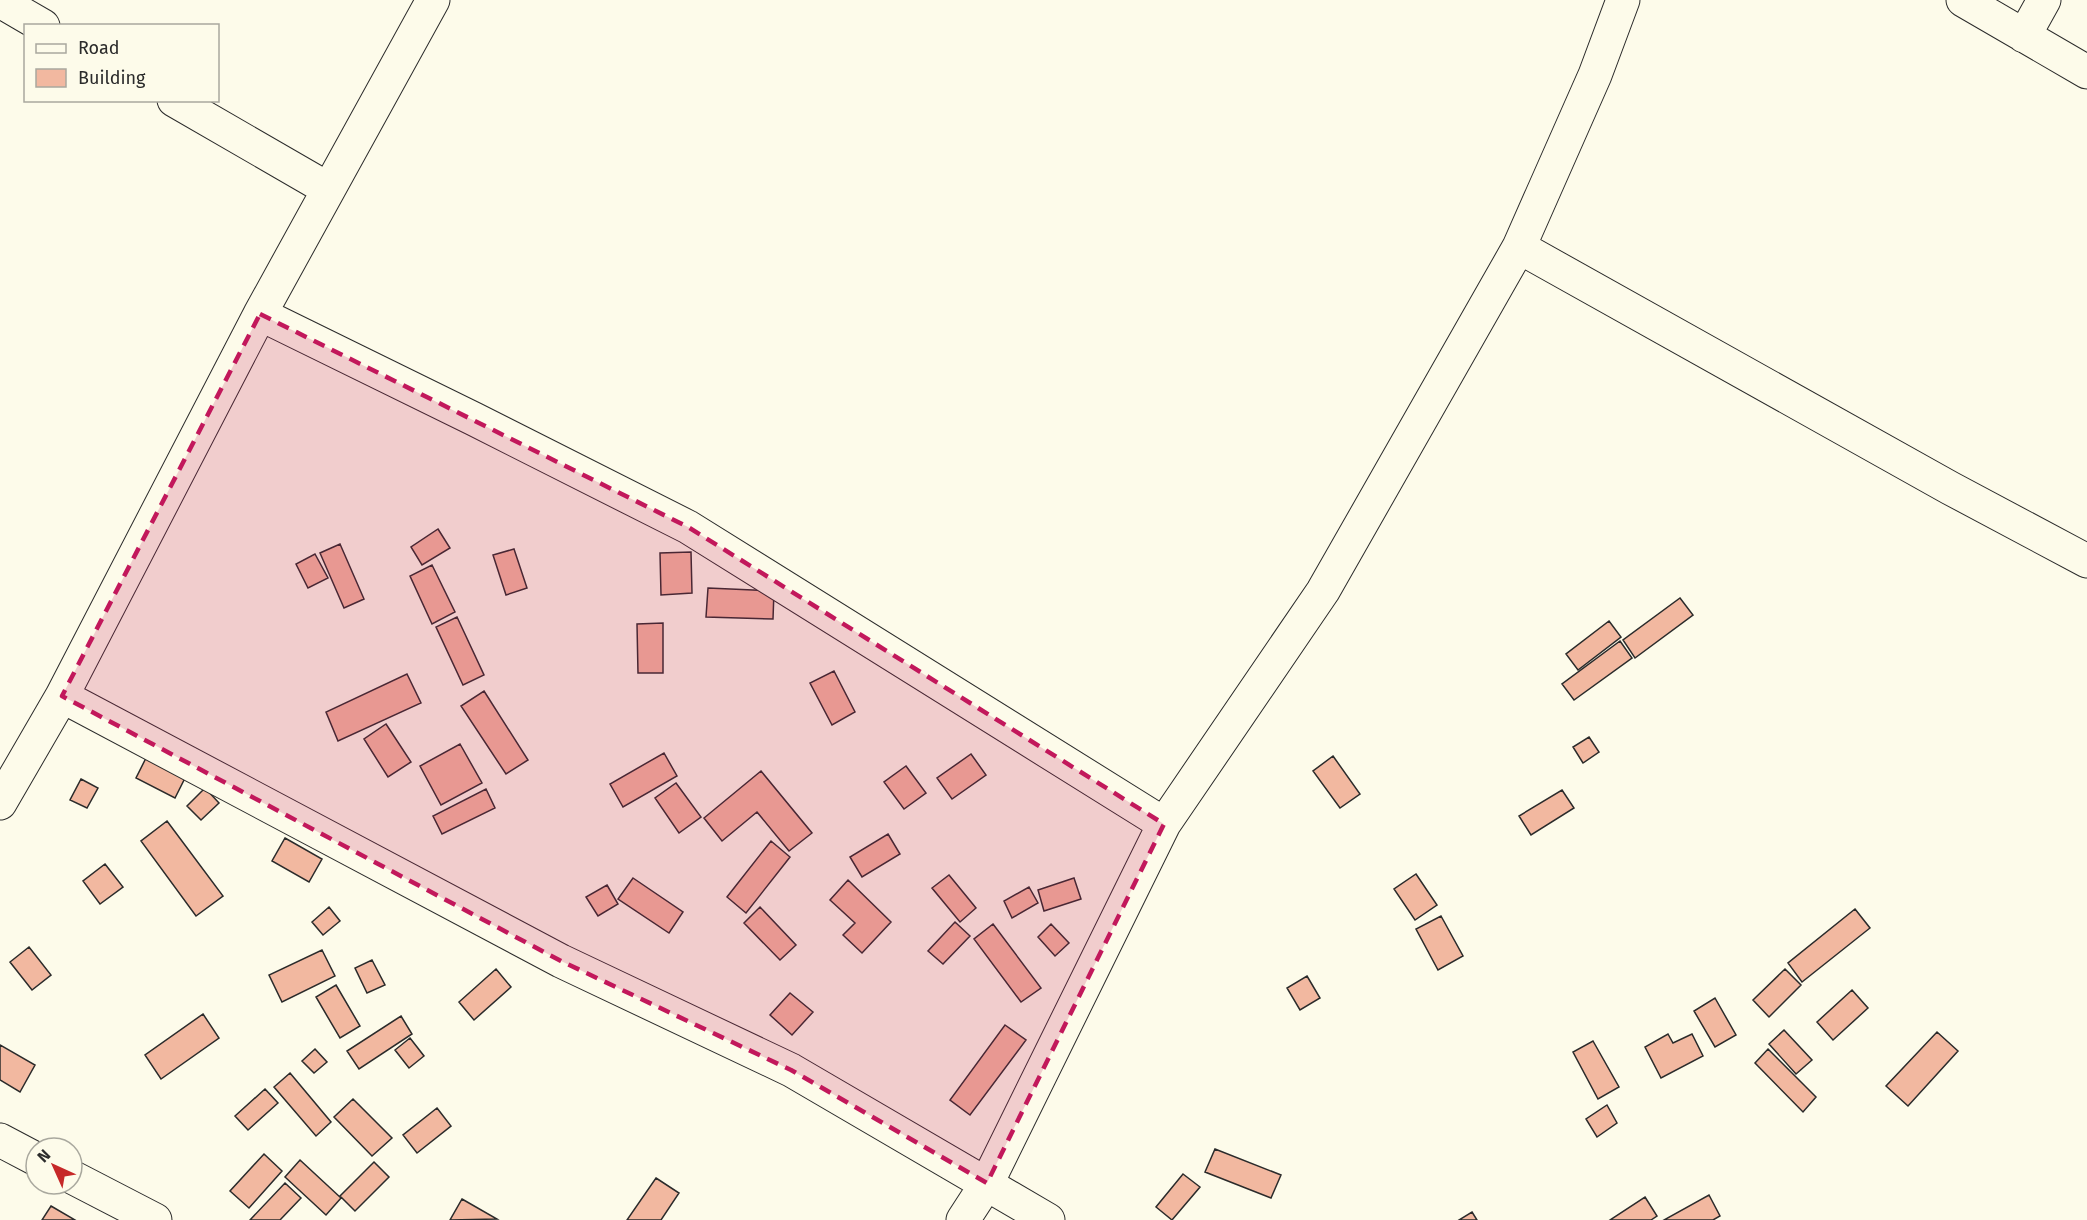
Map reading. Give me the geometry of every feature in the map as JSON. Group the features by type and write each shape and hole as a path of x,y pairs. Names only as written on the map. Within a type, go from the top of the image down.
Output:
{"street":[{"path":"0,803 62,696 260,314 433,0"},
{"path":"963,1220 987,1184 1164,824 1323,591 1519,248 1595,75 1623,0"},
{"path":"1963,0 2087,72"},
{"path":"2024,36 2044,0"},
{"path":"0,1 40,24"},
{"path":"177,102 328,189"},
{"path":"1519,248 2087,561"},
{"path":"260,314 474,418 688,527 1164,824"},
{"path":"62,696 561,961 791,1070 1048,1220"},
{"path":"0,1140 24,1153"},
{"path":"84,1184 155,1220"}],"highlighted area":[{"path":"260,314 688,527 1164,824 987,1183 791,1070 561,961 62,696"}],"building":[{"path":"438,529 450,548 422,565 411,547"},
{"path":"340,544 364,599 344,608 320,553"},
{"path":"514,549 527,588 506,595 493,555"},
{"path":"691,552 692,593 661,595 660,553"},
{"path":"315,554 328,578 308,588 296,564"},
{"path":"432,565 455,612 432,624 410,576"},
{"path":"708,588 774,591 773,619 706,617"},
{"path":"1680,598 1693,615 1635,658 1623,640"},
{"path":"457,617 484,675 463,685 436,627"},
{"path":"1609,621 1621,637 1578,670 1566,654"},
{"path":"663,623 663,673 638,673 637,624"},
{"path":"1620,641 1632,658 1574,700 1562,684"},
{"path":"834,671 855,712 832,725 810,683"},
{"path":"407,674 421,703 338,741 326,712"},
{"path":"484,691 528,760 506,774 461,706"},
{"path":"386,724 411,762 388,777 364,739"},
{"path":"1589,737 1599,752 1583,763 1573,747"},
{"path":"460,744 482,783 441,805 420,766"},
{"path":"664,753 677,776 623,807 610,784"},
{"path":"971,754 986,775 952,799 937,778"},
{"path":"147,756 186,776 175,798 136,778"},
{"path":"1333,756 1360,794 1340,808 1313,771"},
{"path":"906,766 926,793 904,809 884,782"},
{"path":"761,771 812,833 789,851 757,812 722,841 704,818"},
{"path":"81,779 98,788 87,808 70,800"},
{"path":"676,783 701,817 679,833 655,798"},
{"path":"205,788 219,803 201,820 187,806"},
{"path":"486,789 495,808 442,834 433,816"},
{"path":"1562,790 1574,808 1531,835 1519,816"},
{"path":"167,821 223,896 196,916 141,841"},
{"path":"888,834 900,854 862,877 850,857"},
{"path":"285,838 322,859 309,882 272,861"},
{"path":"771,841 790,857 746,913 727,897"},
{"path":"105,864 123,887 100,904 83,881"},
{"path":"1416,874 1437,905 1415,920 1394,889"},
{"path":"949,875 976,908 960,922 932,888"},
{"path":"633,878 683,912 669,933 618,899"},
{"path":"1074,878 1081,899 1044,911 1038,890"},
{"path":"848,880 891,922 862,953 843,935 855,923 830,900"},
{"path":"607,885 618,904 598,916 586,897"},
{"path":"1029,887 1038,903 1012,918 1004,901"},
{"path":"329,907 340,921 323,935 312,922"},
{"path":"760,907 796,945 780,960 744,923"},
{"path":"1855,909 1870,928 1802,982 1788,963"},
{"path":"1441,916 1463,956 1438,970 1416,929"},
{"path":"955,922 970,936 943,964 928,951"},
{"path":"993,924 1041,988 1021,1002 974,939"},
{"path":"1051,924 1069,943 1055,956 1038,937"},
{"path":"29,947 51,975 32,990 10,962"},
{"path":"322,950 335,976 282,1002 269,975"},
{"path":"372,960 385,985 367,993 355,968"},
{"path":"496,969 511,987 474,1020 459,1002"},
{"path":"1785,969 1801,985 1769,1017 1753,1000"},
{"path":"1307,976 1320,998 1300,1010 1287,988"},
{"path":"336,985 360,1026 340,1038 316,997"},
{"path":"1852,990 1868,1008 1833,1040 1817,1022"},
{"path":"790,993 813,1012 792,1035 770,1015"},
{"path":"1715,998 1736,1035 1715,1047 1694,1011"},
{"path":"203,1014 219,1038 161,1079 145,1055"},
{"path":"401,1016 412,1034 359,1069 347,1051"},
{"path":"1005,1025 1026,1040 970,1115 950,1100"},
{"path":"1784,1030 1812,1060 1796,1074 1769,1044"},
{"path":"1937,1032 1958,1051 1908,1106 1886,1086"},
{"path":"1668,1034 1673,1043 1692,1034 1703,1056 1661,1078 1645,1047"},
{"path":"410,1038 424,1056 409,1068 395,1050"},
{"path":"1593,1041 1619,1087 1598,1099 1573,1052"},
{"path":"0,1045 35,1065 20,1092 0,1080"},
{"path":"315,1049 327,1062 314,1073 302,1061"},
{"path":"1768,1049 1816,1097 1803,1112 1755,1063"},
{"path":"290,1073 331,1122 316,1136 274,1087"},
{"path":"265,1089 278,1103 248,1130 235,1116"},
{"path":"353,1099 392,1138 372,1156 334,1117"},
{"path":"1607,1105 1617,1123 1597,1137 1586,1119"},
{"path":"437,1108 451,1126 417,1153 403,1135"},
{"path":"1215,1149 1281,1175 1271,1198 1205,1172"},
{"path":"264,1154 282,1171 249,1208 230,1191"},
{"path":"300,1160 341,1198 326,1215 285,1177"},
{"path":"374,1162 389,1177 355,1211 340,1196"},
{"path":"1183,1174 1200,1187 1172,1220 1156,1207"},
{"path":"656,1178 679,1193 661,1220 627,1220"},
{"path":"285,1183 301,1198 280,1220 250,1220"},
{"path":"1709,1195 1720,1216 1713,1220 1664,1220"},
{"path":"1645,1197 1657,1216 1651,1220 1610,1220"},
{"path":"462,1199 497,1219 450,1220"},
{"path":"51,1206 75,1220 42,1220"},
{"path":"1472,1212 1477,1220 1459,1220"}]}
